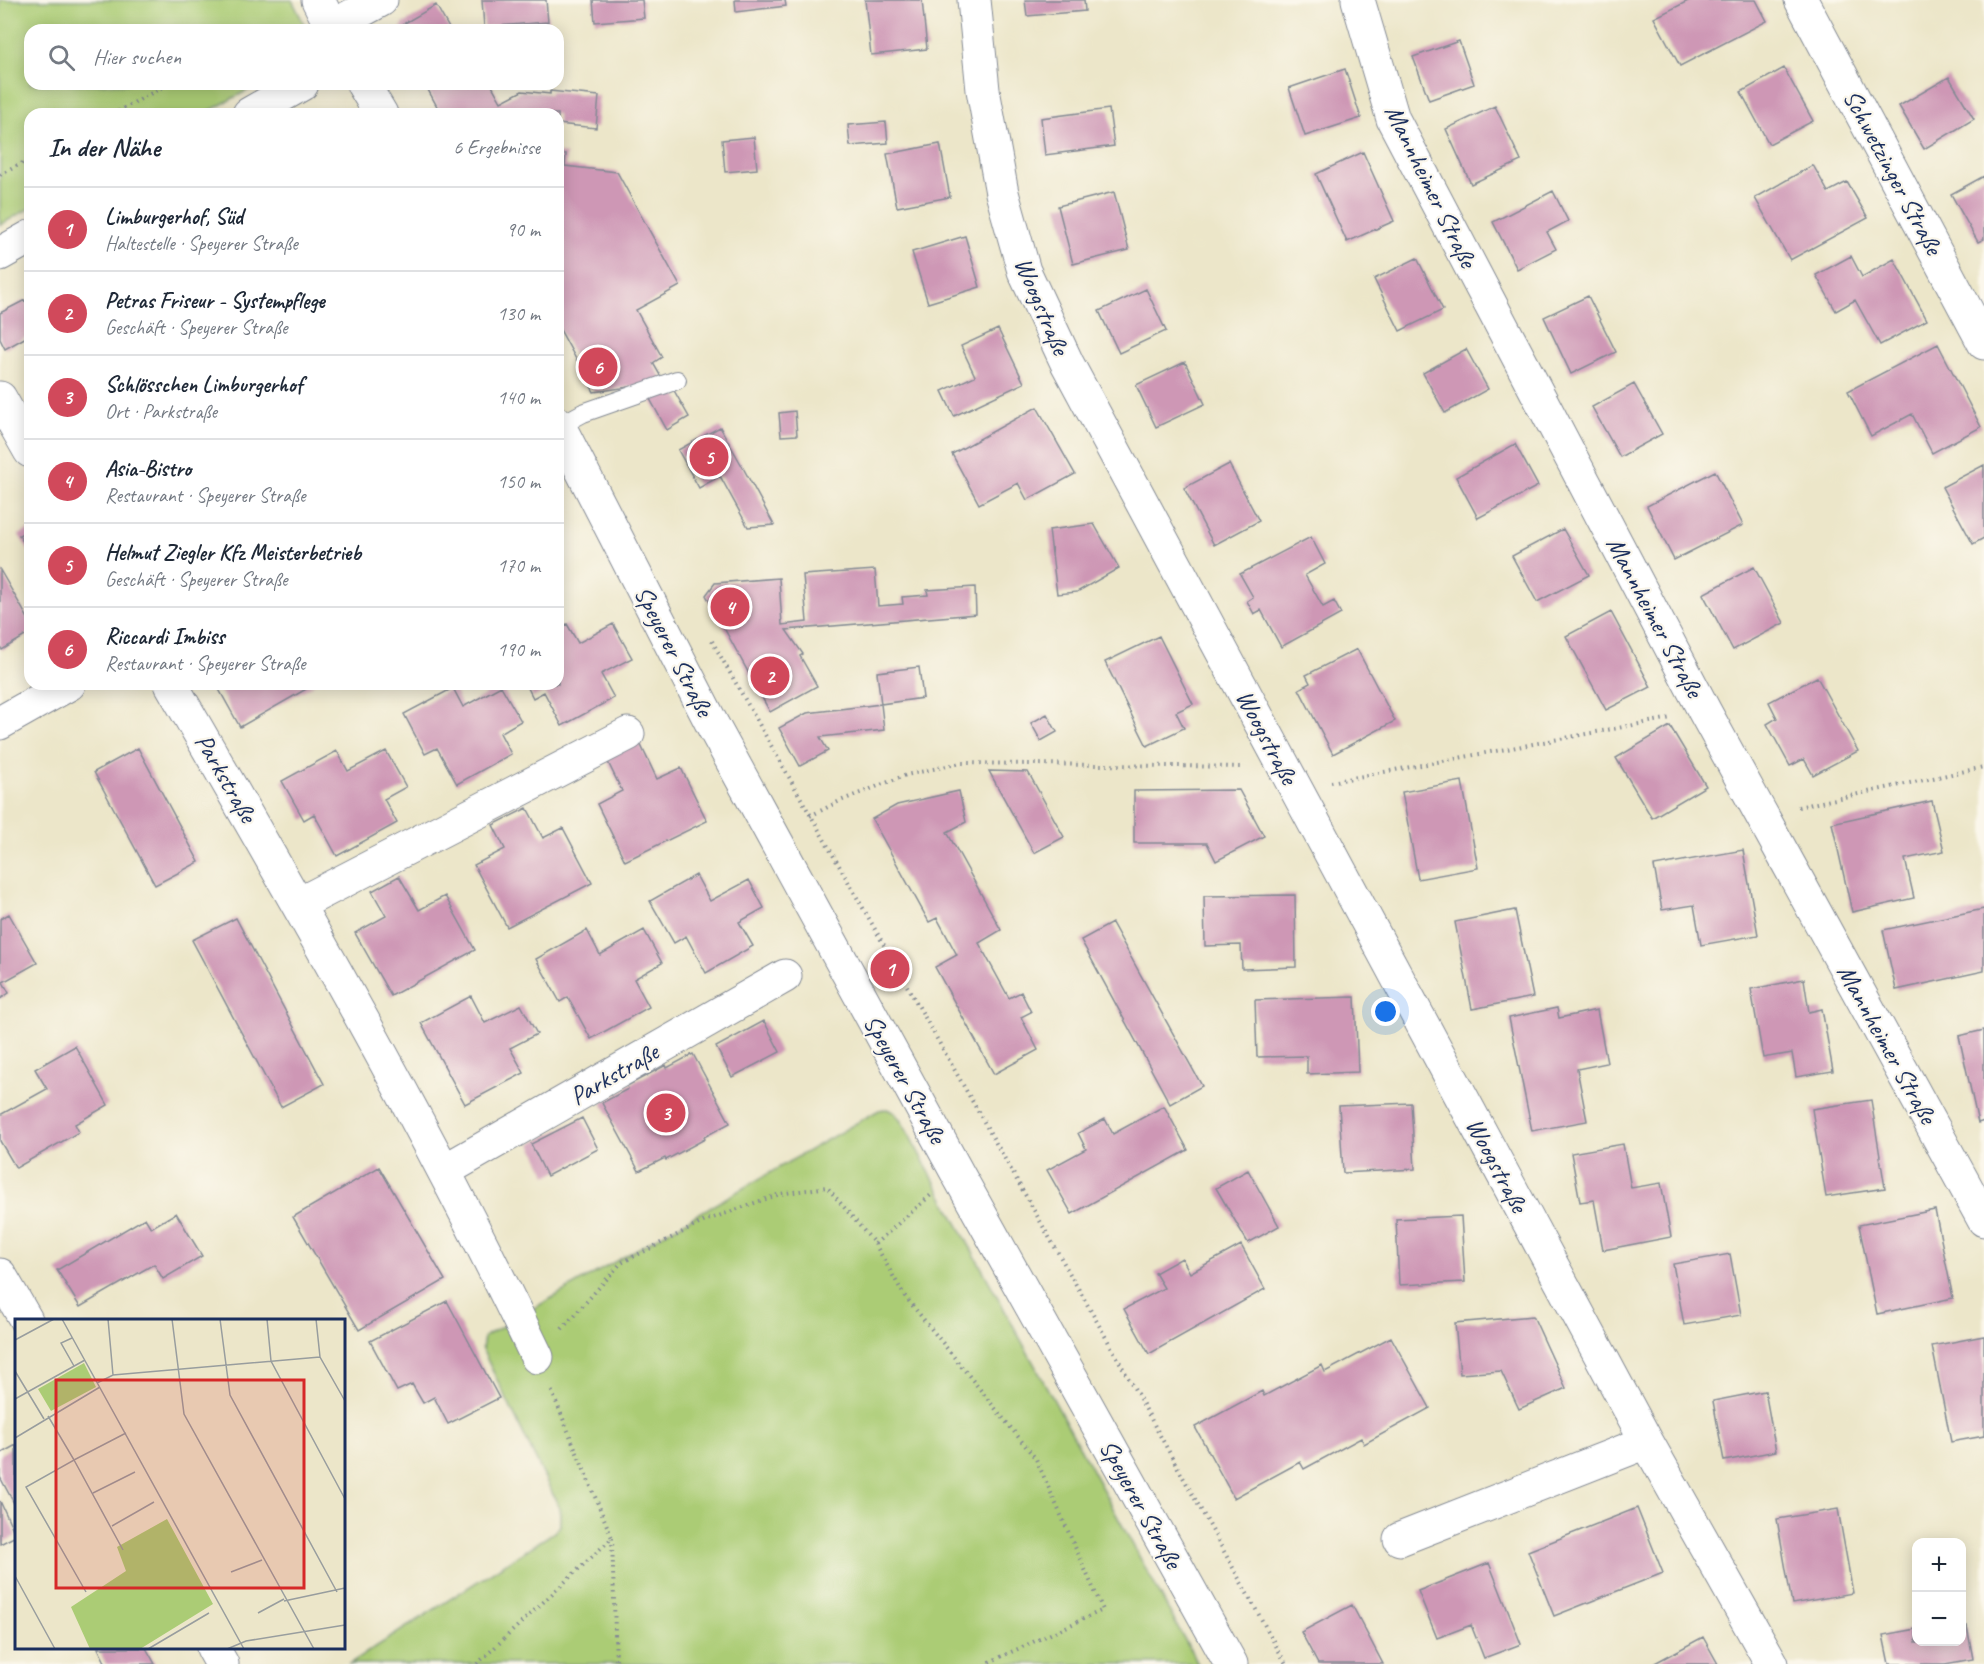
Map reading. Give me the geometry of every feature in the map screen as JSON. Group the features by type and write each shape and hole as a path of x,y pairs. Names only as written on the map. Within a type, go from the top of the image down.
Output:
{"street":[{"path":"327,19 381,0"},
{"name":"Woogstraße","path":"974,0 983,90 1002,194 1024,271 1066,363 1647,1442 1772,1664"},
{"name":"Mannheimer Straße","path":"1358,0 1393,119 1705,712 1984,1220"},
{"name":"Schwetzinger Straße","path":"1801,0 1984,343"},
{"path":"260,108 291,90"},
{"path":"0,254 24,240"},
{"path":"0,398 24,440"},
{"name":"Speyerer Straße","path":"564,438 713,726 960,1179 1231,1664"},
{"path":"0,723 58,690"},
{"name":"Parkstraße","path":"174,690 298,904 444,1171 537,1357"},
{"path":"298,904 628,734"},
{"name":"Parkstraße","path":"444,1171 785,976"},
{"path":"0,1275 25,1319"},
{"path":"1400,1539 1647,1442"},
{"path":"214,1649 222,1664"}],"lane":[{"path":"564,423 583,413 677,380"}],"path":[{"path":"123,108 157,90"},
{"path":"0,175 24,162"},
{"path":"711,640 1113,1350 1286,1664"},
{"path":"810,816 840,801 906,775 961,763 1289,778 1705,712"},
{"path":"1762,815 1984,767"},
{"path":"875,1244 933,1193 960,1179"},
{"path":"616,1664 612,1538 537,1357 621,1263 706,1220 780,1194 827,1187 875,1244 904,1295 1036,1459 1103,1610 985,1664"},
{"path":"477,1664 612,1538"}],"green space":[{"path":"0,0 292,0 304,24 24,24 24,90 248,90 215,108 24,108 24,211 0,225"},
{"path":"887,1109 895,1113 903,1124 1198,1664 349,1664 553,1533 560,1526 560,1509 482,1349 484,1337 879,1110"}],"building":[{"path":"482,0 546,0 548,22 484,24"},
{"path":"593,0 642,0 644,18 595,22"},
{"path":"735,0 785,0 786,6 736,12"},
{"path":"865,0 922,0 927,49 871,55"},
{"path":"1025,0 1084,0 1085,11 1027,16"},
{"path":"1690,0 1756,0 1767,21 1680,66 1654,18"},
{"path":"436,5 447,24 403,24"},
{"path":"1459,41 1474,84 1429,100 1413,57"},
{"path":"1784,68 1813,121 1769,144 1741,92"},
{"path":"1345,69 1361,118 1305,136 1289,88"},
{"path":"1949,77 1974,119 1924,149 1899,106"},
{"path":"428,90 494,90 501,102 522,91 550,94 550,91 599,96 596,128 564,125 564,108 438,108"},
{"path":"1495,106 1521,161 1471,184 1446,129"},
{"path":"1109,109 1114,146 1045,155 1041,118"},
{"path":"886,122 888,143 850,146 848,125"},
{"path":"754,137 757,169 725,172 722,140"},
{"path":"940,144 950,197 897,207 887,154"},
{"path":"1363,152 1394,221 1347,242 1316,174"},
{"path":"564,154 566,154 565,166 617,172 680,286 636,310 662,357 653,363 664,382 594,392 564,337"},
{"path":"1813,165 1828,192 1847,182 1868,218 1790,260 1755,198"},
{"path":"1984,176 1984,239 1978,242 1951,194"},
{"path":"1553,191 1568,221 1547,232 1556,249 1517,269 1493,222"},
{"path":"1114,192 1129,250 1073,264 1058,206"},
{"path":"965,236 980,287 928,303 912,252"},
{"path":"1851,256 1862,277 1894,259 1927,320 1880,345 1855,300 1836,311 1816,275"},
{"path":"1417,258 1443,310 1400,331 1374,279"},
{"path":"1146,289 1166,331 1119,353 1099,311"},
{"path":"1588,296 1616,352 1571,374 1544,317"},
{"path":"24,301 24,338 5,349 0,339 0,313"},
{"path":"998,329 1024,383 954,416 942,391 975,376 961,346"},
{"path":"1938,344 1981,427 1932,453 1912,414 1871,436 1848,391"},
{"path":"1466,349 1488,389 1445,413 1423,373"},
{"path":"1185,362 1205,404 1156,427 1136,385"},
{"path":"1634,384 1662,434 1620,457 1592,407"},
{"path":"672,387 689,417 667,430 650,399"},
{"path":"1037,407 1075,474 1027,500 1018,483 979,504 952,454"},
{"path":"795,411 797,435 781,436 779,413"},
{"path":"720,427 774,525 748,527 720,476 699,488 678,450"},
{"path":"1515,444 1538,486 1478,518 1456,477"},
{"path":"1229,464 1259,521 1214,545 1184,488"},
{"path":"1984,465 1984,538 1973,544 1942,487"},
{"path":"1715,471 1743,525 1674,560 1647,506"},
{"path":"1094,524 1119,568 1077,592 1057,594 1049,530"},
{"path":"1563,529 1589,575 1537,602 1512,556"},
{"path":"24,532 24,543 19,535"},
{"path":"1311,537 1325,564 1305,575 1323,607 1334,601 1341,614 1281,647 1261,610 1254,614 1247,601 1253,597 1240,574"},
{"path":"1754,567 1784,623 1733,650 1703,594"},
{"path":"0,570 24,612 24,637 2,650 0,646"},
{"path":"875,570 878,606 903,604 902,597 928,595 927,590 975,587 976,614 786,630 803,654 800,656 817,686 770,712 706,595 715,583 779,578 782,625 807,622 803,575"},
{"path":"1611,612 1651,687 1606,710 1566,636"},
{"path":"567,624 578,643 613,624 632,658 601,674 614,698 562,726 544,692 533,698 529,690 564,690 564,626"},
{"path":"1159,636 1193,704 1176,712 1184,728 1147,746 1105,662"},
{"path":"1357,649 1395,721 1333,754 1299,689 1310,683 1306,675"},
{"path":"919,667 923,698 881,704 877,672"},
{"path":"1817,677 1858,751 1813,775 1804,759 1790,766 1767,724 1777,718 1769,702"},
{"path":"219,690 305,690 240,727"},
{"path":"449,690 454,690 463,707 494,690 503,690 521,721 500,733 511,754 457,784 437,748 425,754 404,714"},
{"path":"881,704 884,730 820,737 828,751 800,766 779,728 807,713"},
{"path":"1047,714 1057,732 1041,741 1031,723"},
{"path":"1670,726 1706,786 1652,818 1616,758"},
{"path":"638,739 657,779 681,768 707,821 625,861 597,804 622,791 605,756"},
{"path":"138,748 199,862 155,885 94,772"},
{"path":"337,751 348,771 386,751 406,787 384,799 397,823 337,856 314,814 304,820 282,781"},
{"path":"989,771 1028,772 1064,837 1034,853"},
{"path":"1462,781 1478,868 1418,879 1402,792"},
{"path":"1239,790 1264,836 1216,861 1207,843 1134,843 1134,791"},
{"path":"959,791 966,822 947,832 1001,930 979,943 1009,998 1021,992 1031,1012 1021,1017 1038,1050 994,1074 935,967 957,955 937,918 929,922 872,819 897,805"},
{"path":"1932,801 1944,851 1905,859 1914,898 1852,912 1832,823"},
{"path":"527,808 543,838 563,828 592,883 507,927 474,865 505,849 493,825"},
{"path":"1743,850 1758,935 1701,945 1694,905 1662,910 1654,866"},
{"path":"696,875 710,901 749,880 764,908 739,922 753,946 706,973 686,936 674,943 650,901"},
{"path":"399,876 419,910 445,896 475,950 391,996 355,933 386,916 372,891"},
{"path":"1295,895 1296,967 1242,969 1241,945 1205,946 1204,896"},
{"path":"1984,909 1984,971 1896,990 1883,930"},
{"path":"1515,910 1533,997 1472,1009 1455,922"},
{"path":"9,914 37,963 3,982 9,993 0,999 0,919"},
{"path":"236,918 324,1084 281,1107 192,940"},
{"path":"1112,923 1202,1086 1170,1104 1081,940"},
{"path":"587,930 600,955 644,930 662,963 634,979 649,1007 591,1039 568,997 560,1002 536,959"},
{"path":"1804,979 1809,1012 1822,1009 1833,1071 1796,1077 1792,1053 1763,1058 1751,989"},
{"path":"471,996 485,1023 521,1005 537,1034 510,1048 524,1073 465,1104 421,1023"},
{"path":"1355,997 1358,1072 1307,1074 1307,1056 1257,1057 1255,1000"},
{"path":"1557,1008 1559,1018 1597,1010 1607,1063 1577,1069 1587,1121 1532,1131 1509,1018"},
{"path":"764,1021 780,1052 732,1077 716,1047"},
{"path":"1984,1030 1984,1121 1978,1123 1959,1036"},
{"path":"75,1046 108,1105 75,1124 79,1132 16,1168 0,1141 0,1115 47,1089 35,1069"},
{"path":"693,1054 730,1123 666,1160 665,1158 639,1171 602,1103 628,1089 627,1086 666,1065 667,1068"},
{"path":"1871,1100 1885,1188 1826,1197 1812,1109"},
{"path":"1411,1103 1415,1169 1343,1173 1339,1106"},
{"path":"1164,1106 1188,1150 1072,1214 1047,1170 1086,1149 1078,1133 1105,1119 1113,1134"},
{"path":"582,1118 598,1149 547,1176 531,1144"},
{"path":"1623,1144 1631,1188 1661,1183 1671,1237 1603,1250 1594,1200 1580,1202 1571,1153"},
{"path":"379,1167 445,1280 359,1330 293,1217"},
{"path":"1248,1170 1279,1226 1248,1243 1216,1188"},
{"path":"1935,1210 1953,1298 1877,1314 1859,1225"},
{"path":"176,1213 202,1256 163,1279 154,1264 80,1307 57,1270 145,1218 151,1228"},
{"path":"1461,1216 1465,1282 1399,1285 1396,1219"},
{"path":"1241,1245 1265,1289 1149,1354 1124,1309 1164,1288 1155,1273 1182,1258 1190,1273"},
{"path":"1730,1254 1741,1315 1684,1325 1673,1264"},
{"path":"447,1301 499,1398 448,1424 434,1397 423,1403 412,1384 397,1391 370,1341"},
{"path":"1533,1316 1566,1388 1519,1409 1501,1371 1460,1374 1455,1323"},
{"path":"1984,1336 1984,1436 1951,1442 1932,1346"},
{"path":"1391,1337 1430,1408 1364,1444 1361,1438 1304,1469 1300,1462 1234,1498 1195,1427 1262,1391 1264,1396 1322,1365 1325,1372"},
{"path":"1765,1391 1776,1451 1724,1461 1713,1401"},
{"path":"15,1446 15,1505 0,1477 0,1454"},
{"path":"0,1501 15,1536 0,1544"},
{"path":"1637,1508 1663,1573 1554,1616 1528,1551"},
{"path":"1838,1509 1853,1593 1792,1604 1777,1519"},
{"path":"1489,1563 1521,1644 1484,1658 1471,1625 1437,1638 1418,1591"},
{"path":"1352,1605 1383,1664 1318,1664 1301,1632"},
{"path":"1966,1626 1973,1659 1945,1664 1889,1664 1883,1635 1912,1630 1912,1646 1966,1646"},
{"path":"1703,1637 1718,1664 1653,1664"},
{"path":"98,1649 147,1649 155,1664 106,1664"}],"place":[{"name":"Riccardi Imbiss","path":"598,367"},
{"name":"Helmut Ziegler Kfz Meisterbetrieb","path":"709,457"},
{"name":"Asia-Bistro","path":"730,607"},
{"name":"Petras Friseur - Systempflege","path":"770,676"},
{"name":"Limburgerhof, Süd","path":"890,969"},
{"name":"Schlösschen Limburgerhof","path":"666,1113"}]}
